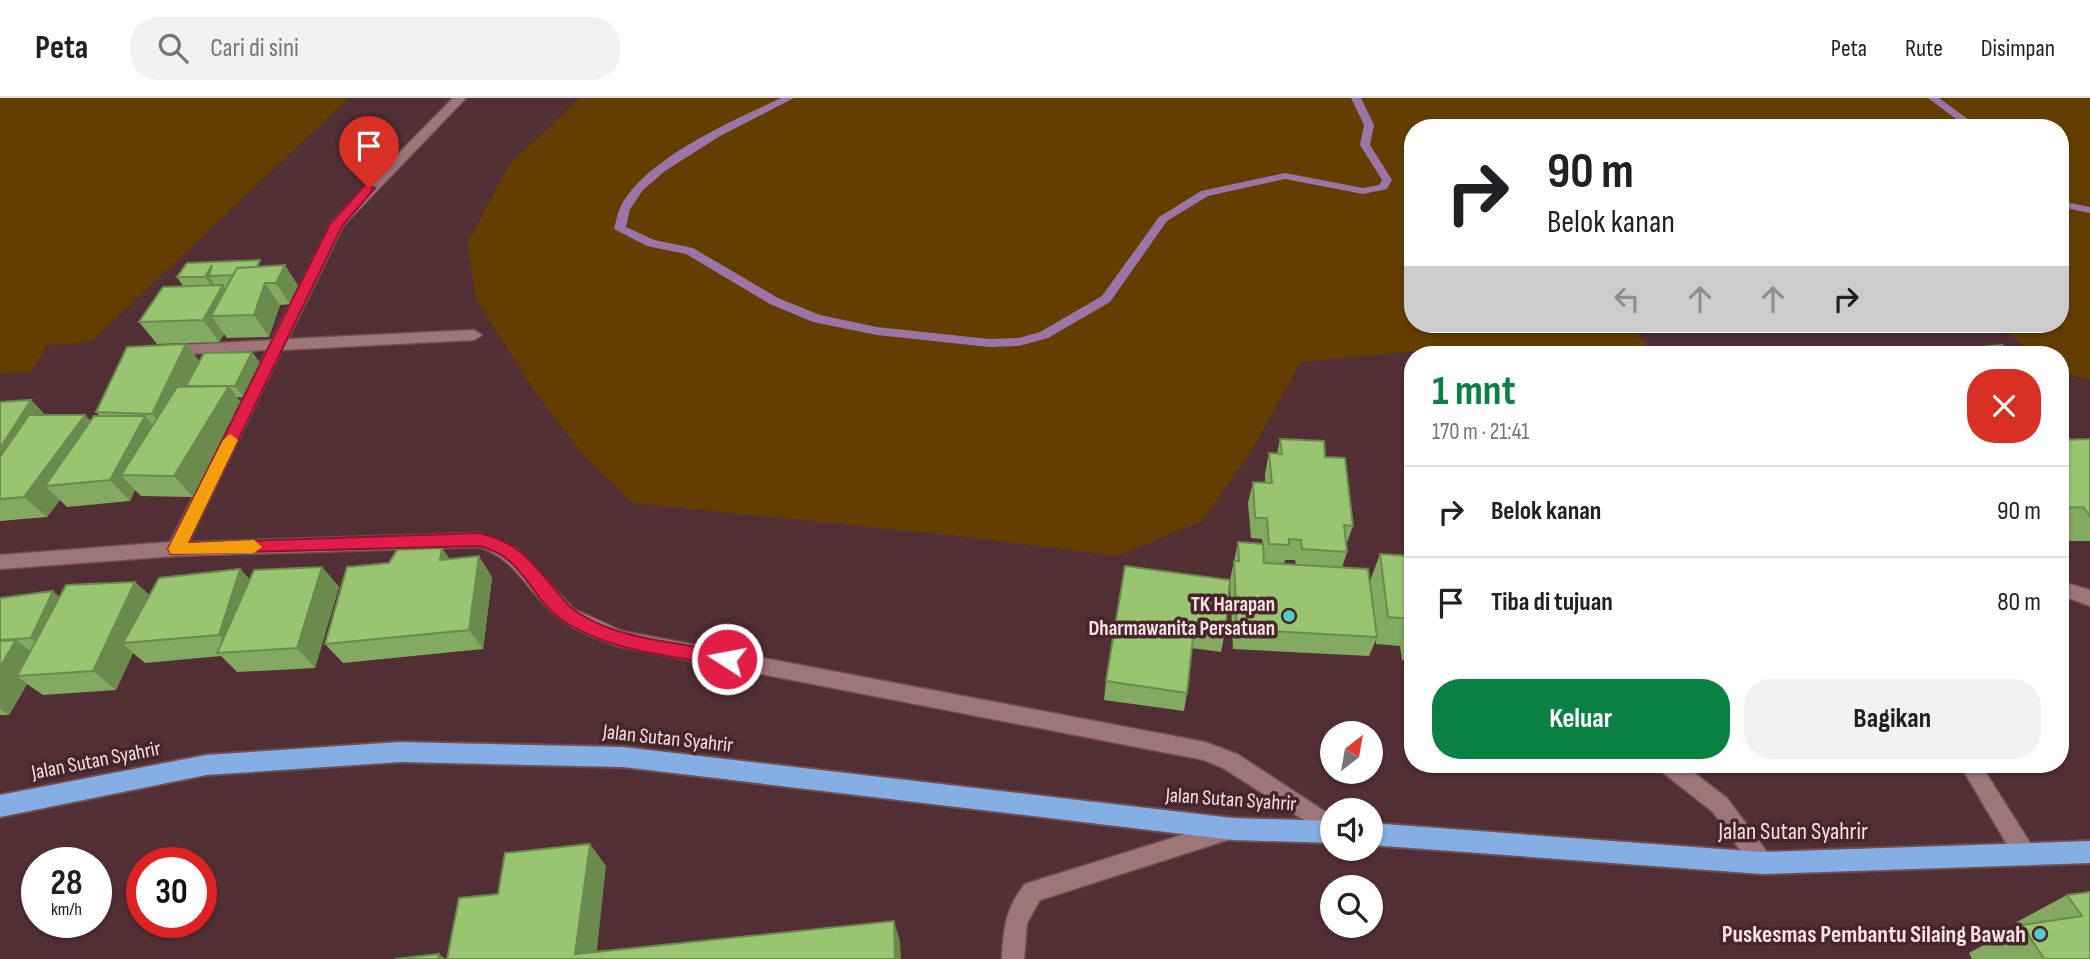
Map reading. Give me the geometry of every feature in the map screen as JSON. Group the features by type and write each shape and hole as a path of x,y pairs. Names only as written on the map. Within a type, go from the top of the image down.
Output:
{"highway":[{"name":"Jalan Sutan Syahrir","path":"0,806 206,765 400,752 623,757 1233,830 1320,830"},
{"name":"Jalan Sutan Syahrir","path":"1383,835 1762,863 2090,852"}],"street":[{"path":"176,549 337,224 460,98"},
{"path":"146,351 474,335"},
{"path":"0,562 176,549 479,540 497,544 515,555 565,613 621,639 1205,751 1230,761 1320,822"},
{"path":"2069,591 2090,598"},
{"path":"1679,773 1720,805 1762,863"},
{"path":"1975,773 2026,856"},
{"path":"1013,959 1014,920 1020,905 1033,892 1233,830"}],"shaded area":[{"path":"0,98 349,98 91,342 48,345 31,372 0,374"},
{"path":"580,98 2090,98 2090,380 2069,374 2069,346 2024,346 2010,333 2069,333 2069,119 1404,119 1404,333 1637,333 1647,346 1404,346 1404,352 1301,362 1251,452 1202,521 1118,556 949,535 633,503 583,455 534,391 476,299 467,244 508,166"}],"building":[{"path":"260,260 257,267 237,268 233,275 209,276 212,265 205,277 177,277 187,263"},
{"path":"285,265 276,283 265,283 254,315 211,316 237,268"},
{"path":"223,285 203,320 139,322 163,287"},
{"path":"186,344 152,414 96,412 127,347"},
{"path":"252,352 235,386 186,386 204,353"},
{"path":"229,386 174,476 121,475 177,387"},
{"path":"31,400 0,448 0,402"},
{"path":"29,415 85,415 24,497 0,499 0,457"},
{"path":"94,416 145,416 110,480 45,486"},
{"path":"1280,439 1324,441 1325,457 1345,458 1353,526 1344,525 1347,552 1302,549 1301,540 1289,539 1289,545 1269,544 1267,518 1255,518 1253,482 1272,483 1269,453 1282,454"},
{"path":"2090,439 2090,516 2083,507 2069,508 2069,440"},
{"path":"1238,542 1263,544 1264,563 1368,569 1377,637 1237,629 1234,561 1239,561"},
{"path":"442,548 440,560 479,556 469,630 325,644 347,567 389,563 397,550"},
{"path":"1380,554 1404,556 1404,618 1388,617"},
{"path":"1125,566 1230,580 1225,632 1194,628 1187,693 1106,681"},
{"path":"322,567 297,648 217,653 254,570"},
{"path":"240,569 219,635 123,643 159,578"},
{"path":"135,582 93,671 17,676 66,585"},
{"path":"53,591 31,638 0,640 0,598"},
{"path":"16,640 0,667 0,641"},
{"path":"590,844 575,954 894,921 895,959 447,959 459,898 498,894 505,853"},
{"path":"2090,892 2090,959 2044,959 2022,925 2082,916 2067,895"},
{"path":"439,954 438,959 395,959"}],"waterway":[{"path":"789,98 716,134 661,169 640,188 625,208 620,229 651,243 689,251 774,301 817,319 877,331 989,343 1019,342 1044,335 1106,299 1163,219 1205,193 1285,176 1363,191 1383,187 1387,180 1365,145 1369,125 1356,98"},
{"path":"1933,98 1962,119"},
{"path":"2069,206 2090,210"}],"slow traffic":[{"path":"230,440 176,549 254,547"}],"place":[{"name":"TK Harapan Dharmawanita Persatuan","path":"1289,616"},
{"name":"Puskesmas Pembantu Silaing Bawah","path":"2040,934"}],"route":[{"path":"369,188 337,224 176,549 479,540 497,544 515,555 565,613 591,628 621,639 727,659"}]}
